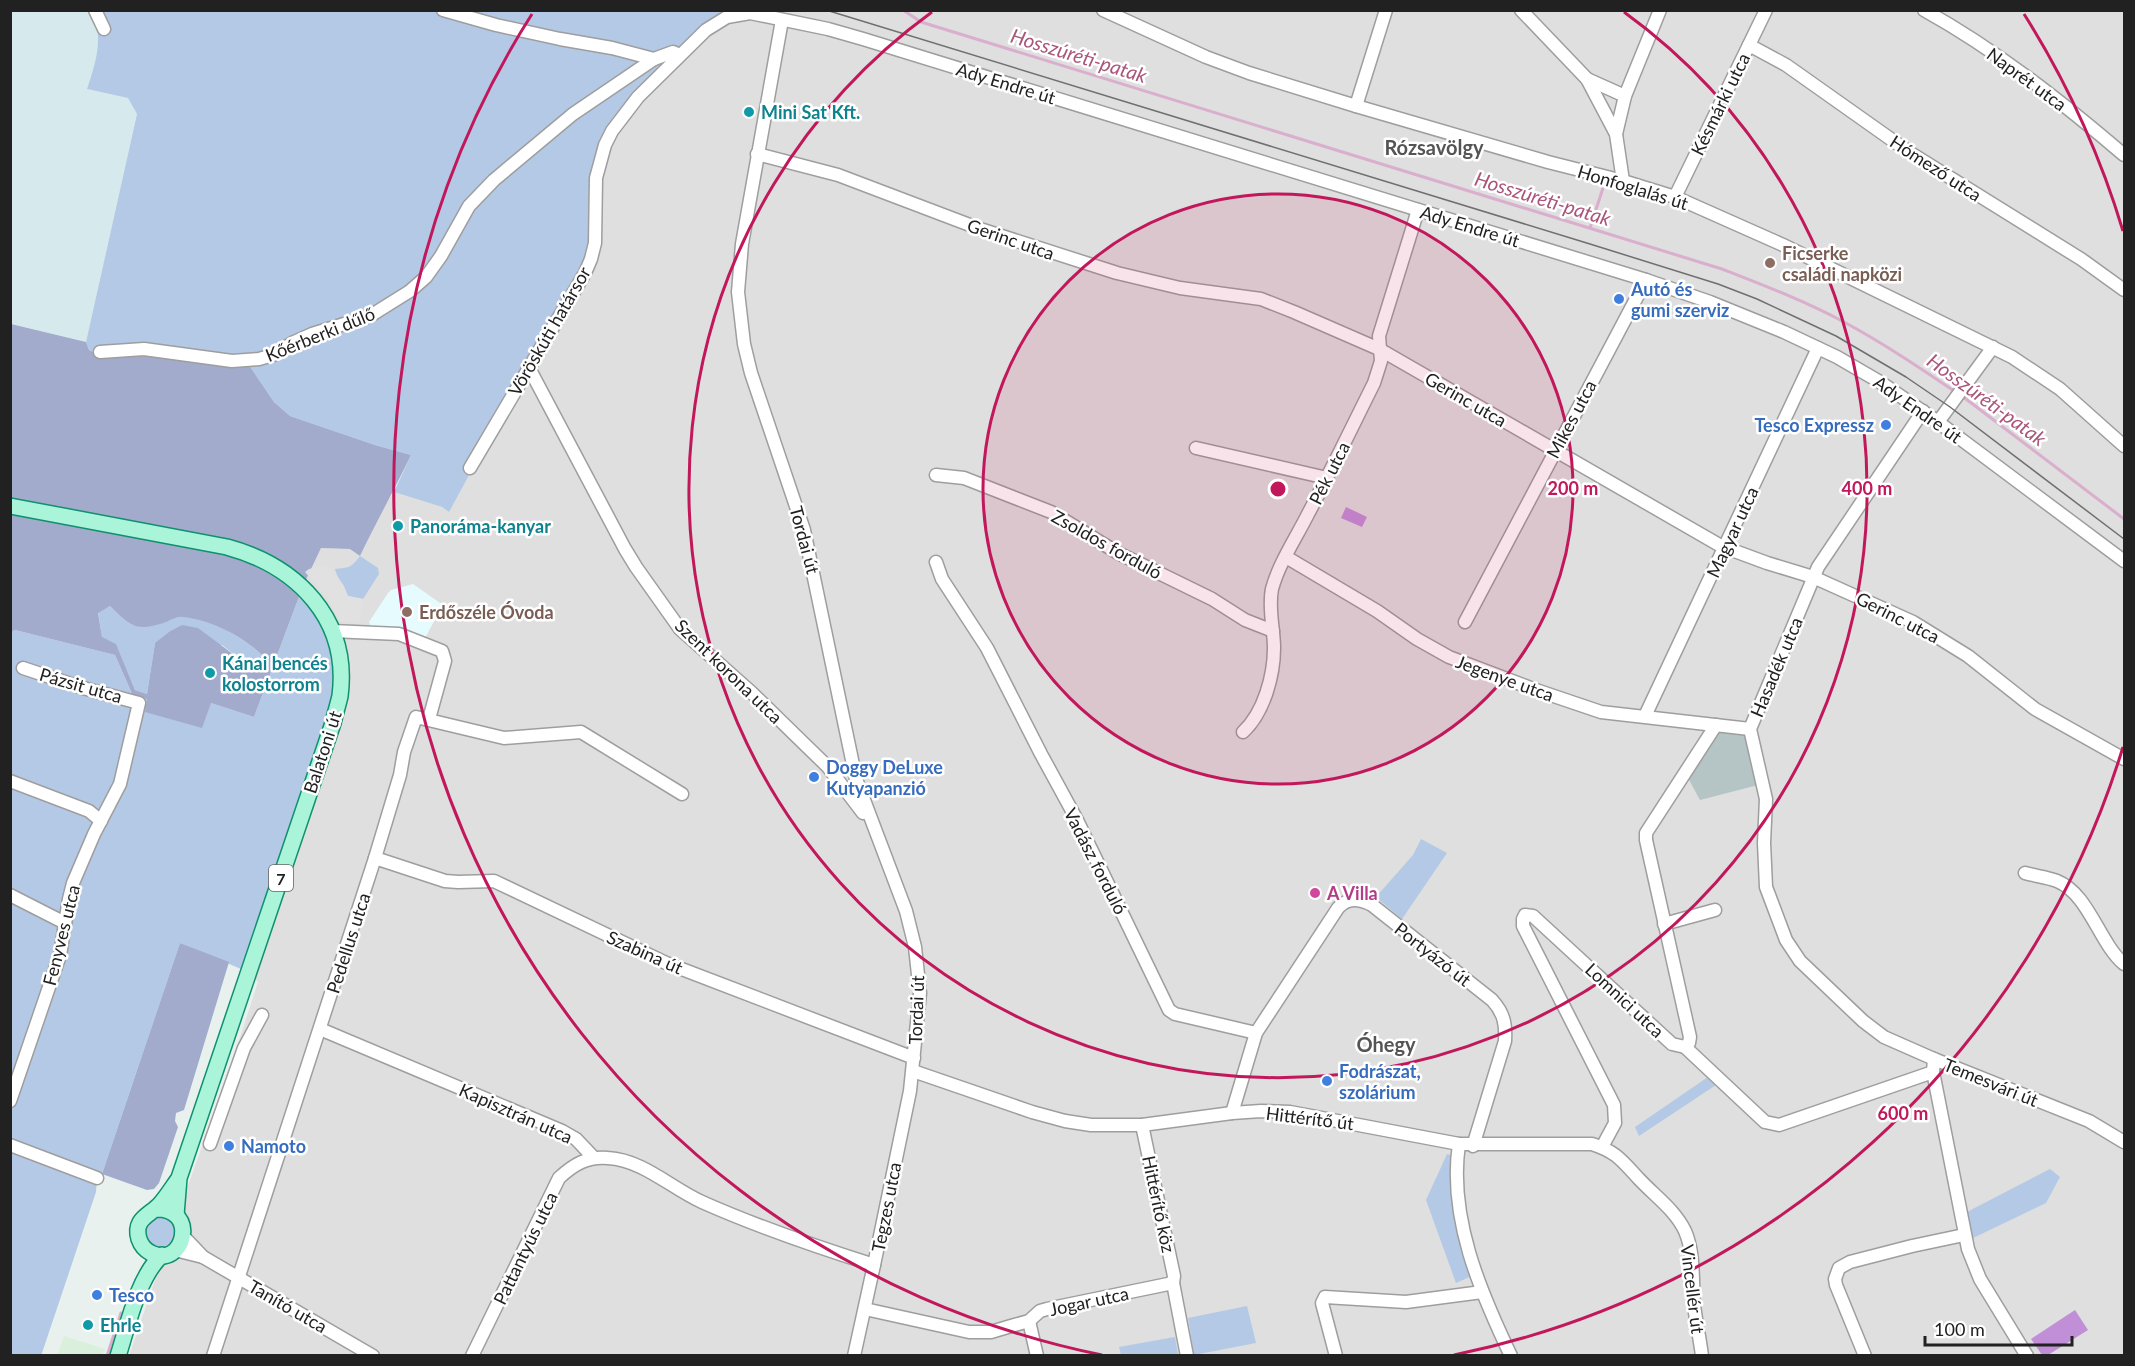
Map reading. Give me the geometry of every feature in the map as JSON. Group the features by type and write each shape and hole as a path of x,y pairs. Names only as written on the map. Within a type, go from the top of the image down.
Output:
{"main road":[{"name":"Balatoni út","path":"10,506 228,547 257,556 303,586 327,617 338,651 340,695 333,723 179,1178 176,1215 180,1221 183,1236 169,1253 157,1260 142,1285 118,1356"},
{"name":"Balatoni út","path":"142,1285 144,1249 140,1244 138,1225 179,1178"},
{"path":"154,1209 162,1209 176,1215"},
{"path":"144,1249 152,1254 169,1253"}],"street":[{"path":"95,10 104,29"},
{"name":"Kőérberki dűlő","path":"443,10 496,25 654,58"},
{"name":"Honfoglalás út","path":"1103,10 1217,61 1356,106 1675,197 1783,245 1993,347 2033,369 2060,389 2124,446"},
{"path":"1356,106 1386,10"},
{"path":"1521,10 1587,80 1616,134 1623,181"},
{"path":"1616,134 1625,96 1660,10"},
{"name":"Késmárki utca","path":"1675,197 1766,10"},
{"name":"Naprét utca","path":"1924,10 1974,41 2060,102 2124,155"},
{"name":"Ady Endre út","path":"759,12 782,20 863,39 1646,280 1710,302 1818,348 1880,382 1938,422 2124,561"},
{"name":"Vöröskúti határsor","path":"470,468 528,366 585,273 591,259 596,228 596,178 605,145 612,131 638,97 716,22 742,13 759,12"},
{"name":"Tordai út","path":"782,20 742,244 739,305 744,344 751,373 804,530 856,779 906,911 915,947 920,993 913,1064"},
{"name":"Hómező utca","path":"1749,45 1786,65 1909,152 2081,259 2124,290"},
{"name":"Kőérberki dűlő","path":"100,352 144,349 232,361 260,359 273,355 312,334 370,316 410,291 426,277 441,256 469,206 494,180 573,114 654,58 673,52 680,55"},
{"path":"1587,80 1625,96"},
{"name":"Gerinc utca","path":"757,154 838,175 983,230 1117,273 1180,288 1261,299 1379,349 1725,548 1813,577 1913,622 1968,656 2035,709 2124,759"},
{"name":"Pék utca","path":"1243,732 1258,712 1271,673 1274,648 1272,589 1286,556 1374,383 1381,361 1379,336 1418,210"},
{"name":"Mikes utca","path":"1465,622 1646,280"},
{"path":"1938,422 1993,347"},
{"name":"Magyar utca","path":"1645,716 1818,348"},
{"name":"Szent korona utca","path":"528,366 625,549 680,629 751,692 828,766 879,836"},
{"name":"Hasadék utca","path":"1923,411 1824,556 1813,577 1750,729 1766,799 1764,843 1766,887 1786,940 1800,961 1863,1021 1933,1066"},
{"path":"1196,448 1327,478"},
{"name":"Zsoldos forduló","path":"936,475 964,478 1051,512 1118,553 1212,599 1245,620 1273,631"},
{"name":"Jegenye utca","path":"1286,556 1377,610 1416,639 1460,661 1600,712 1750,729"},
{"name":"Vadász forduló","path":"936,562 942,579 987,648 1077,820 1169,1010 1175,1014 1256,1033"},
{"path":"332,631 399,634 442,651 445,661 429,719 504,738 581,732 682,794"},
{"name":"Pázsit utca","path":"23,668 82,688 139,703"},
{"name":"Fenyves utca","path":"10,1101 16,1088 15,1070 60,956 73,883 94,834 120,784 139,703"},
{"name":"Pedellus utca","path":"213,1356 375,858 414,720 420,716 429,719"},
{"name":"Lomnici utca","path":"1602,1147 1615,1123 1614,1105 1523,926 1523,919 1525,915 1533,916 1672,1044 1685,1047 1689,1043 1690,1037 1646,833 1716,725"},
{"path":"10,781 89,811 101,821"},
{"name":"Szabina út","path":"375,858 445,881 494,881 666,963 913,1064"},
{"path":"2025,873 2058,882 2068,888 2089,913 2115,955 2124,964"},
{"path":"10,895 65,923"},
{"name":"Portyázó út","path":"1256,1033 1342,903 1360,900 1372,905 1492,1000 1503,1015 1506,1029 1505,1041 1473,1146"},
{"path":"1664,924 1715,910"},
{"path":"210,1144 244,1048 262,1015"},
{"name":"Kapisztrán utca","path":"320,1029 562,1131 576,1139 594,1158"},
{"path":"1232,1113 1256,1033"},
{"name":"Temesvári út","path":"1685,1047 1765,1122 1771,1125 1779,1125 1933,1066 2089,1120 2124,1142"},
{"name":"Hittérítő út","path":"913,1064 1032,1112 1065,1121 1116,1126 1142,1125 1232,1113 1290,1112 1473,1146 1592,1144 1602,1147"},
{"name":"Tegzes utca","path":"854,1356 913,1064"},
{"path":"1933,1066 1964,1235 1980,1280 2027,1356"},
{"path":"202,1112 219,1117"},
{"name":"Hittérítő köz","path":"1142,1125 1174,1276 1173,1283"},
{"path":"1459,1144 1457,1194 1466,1238 1482,1292 1511,1356"},
{"path":"10,1145 97,1178"},
{"name":"Vincellér út","path":"1602,1147 1618,1155 1640,1180 1659,1196 1684,1231 1689,1244 1694,1306 1702,1356"},
{"path":"594,1158 629,1161 718,1209 874,1265"},
{"name":"Pattantyús utca","path":"472,1356 559,1178 573,1165 594,1158"},
{"path":"1864,1356 1836,1285 1835,1280 1839,1268 1850,1262 1964,1235"},
{"name":"Tanító utca","path":"183,1236 203,1257 373,1356"},
{"name":"Tanító utca","path":"169,1253 203,1257"},
{"path":"1173,1283 1187,1356"},
{"name":"Jogar utca","path":"865,1309 969,1332 991,1332 1029,1321 1040,1311 1047,1309 1173,1283"},
{"path":"1336,1356 1322,1303 1325,1297 1406,1302 1482,1292"},
{"path":"1029,1321 1037,1356"}],"shaded area":[{"path":"735,10 2124,11 2124,1355 129,1356 258,982 248,972 303,586 321,548 351,549 360,556 383,507 394,492 442,507 449,512 595,189 620,120"},
{"path":"11,11 92,11 98,23 98,54 87,89 128,98 137,114 86,342 11,324"},
{"path":"92,11 735,11 638,97 605,145 595,243 449,512 442,507 394,492 411,455 290,416 274,402 249,365 97,354 89,350 86,342 137,114 128,98 87,89 96,59 98,41 96,21"},
{"path":"11,324 86,342 89,350 97,354 129,351 249,365 274,402 290,416 411,455 360,556 350,549 321,548 303,586 254,717 211,703 202,728 145,712 147,699 133,696 115,655 15,630 11,632","holes":["110,606 129,623 141,627 181,617 218,626 240,638 260,653 268,661 267,667 249,666 198,628 182,625 155,643 147,694 135,690 116,644 102,637 98,613"]},
{"path":"1346,507 1367,517 1362,527 1341,518"},
{"path":"360,556 378,568 379,574 363,599 348,596 335,569 349,567"},
{"path":"327,565 344,586 348,596 363,599 359,624 340,621 326,596 305,572"},
{"name":"Erdőszéle Óvoda","path":"413,584 443,605 425,638 400,628 371,627 369,622 388,593 391,590"},
{"path":"303,586 327,617 340,695 248,972 180,943 102,1174 97,1178 96,1192 41,1356 10,1355 10,632 15,630 115,655 133,696 211,703 254,717"},
{"path":"110,606 123,619 135,626 148,626 183,616 218,626 240,638 260,653 268,661 267,667 249,666 222,645 155,643 147,694 135,690 116,645 102,638 98,612"},
{"path":"1717,730 1744,732 1758,785 1700,800 1687,776"},
{"path":"1421,839 1447,853 1402,919 1376,897 1413,855"},
{"path":"180,943 229,962 184,1110 176,1113 175,1121 178,1127 159,1183 154,1189 147,1190 102,1174"},
{"path":"1708,1077 1716,1085 1639,1136 1635,1127"},
{"path":"1447,1154 1454,1156 1474,1275 1456,1283 1426,1200"},
{"path":"2050,1169 2060,1177 2046,1203 1971,1239 1965,1213"},
{"path":"160,1217 171,1221 175,1232 171,1243 160,1247 149,1243 145,1232 149,1221"},
{"path":"1247,1306 1256,1343 1194,1355 1188,1318"},
{"path":"2075,1310 2088,1330 2048,1355 2042,1355 2031,1339"},
{"path":"64,1336 105,1349 102,1355 57,1355"},
{"path":"1175,1337 1178,1355 1121,1355 1119,1347"}],"waterway":[{"name":"Hosszúréti-patak","path":"903,10 921,22 1722,269 1799,300 1844,322 1957,393"},
{"path":"1590,228 1603,188"},
{"name":"Hosszúréti-patak","path":"1962,396 2124,519"},
{"path":"107,1356 121,1313"}],"tram line":[{"path":"826,10 1590,244 1718,284 1757,299 1836,336 1906,377 1950,407 2124,539"}],"place":[{"name":"Mini Sat Kft.","path":"749,112"},
{"name":"Ficserke családi napközi","path":"1770,263"},
{"name":"Autó és gumi szerviz","path":"1619,299"},
{"name":"Tesco Expressz","path":"1886,425"},
{"name":"Panoráma-kanyar","path":"398,526"},
{"name":"Erdőszéle Óvoda","path":"407,612"},
{"name":"Kánai bencés kolostorrom","path":"210,673"},
{"name":"Doggy DeLuxe Kutyapanzió","path":"814,777"},
{"name":"A Villa","path":"1315,893"},
{"name":"Fodrászat, szolárium","path":"1327,1081"},
{"name":"Namoto","path":"229,1146"},
{"name":"Tesco","path":"97,1295"},
{"name":"Ehrle","path":"88,1325"}],"district":[{"name":"Rózsavölgy","path":"1434,147"},
{"name":"Óhegy","path":"1386,1044"}]}
